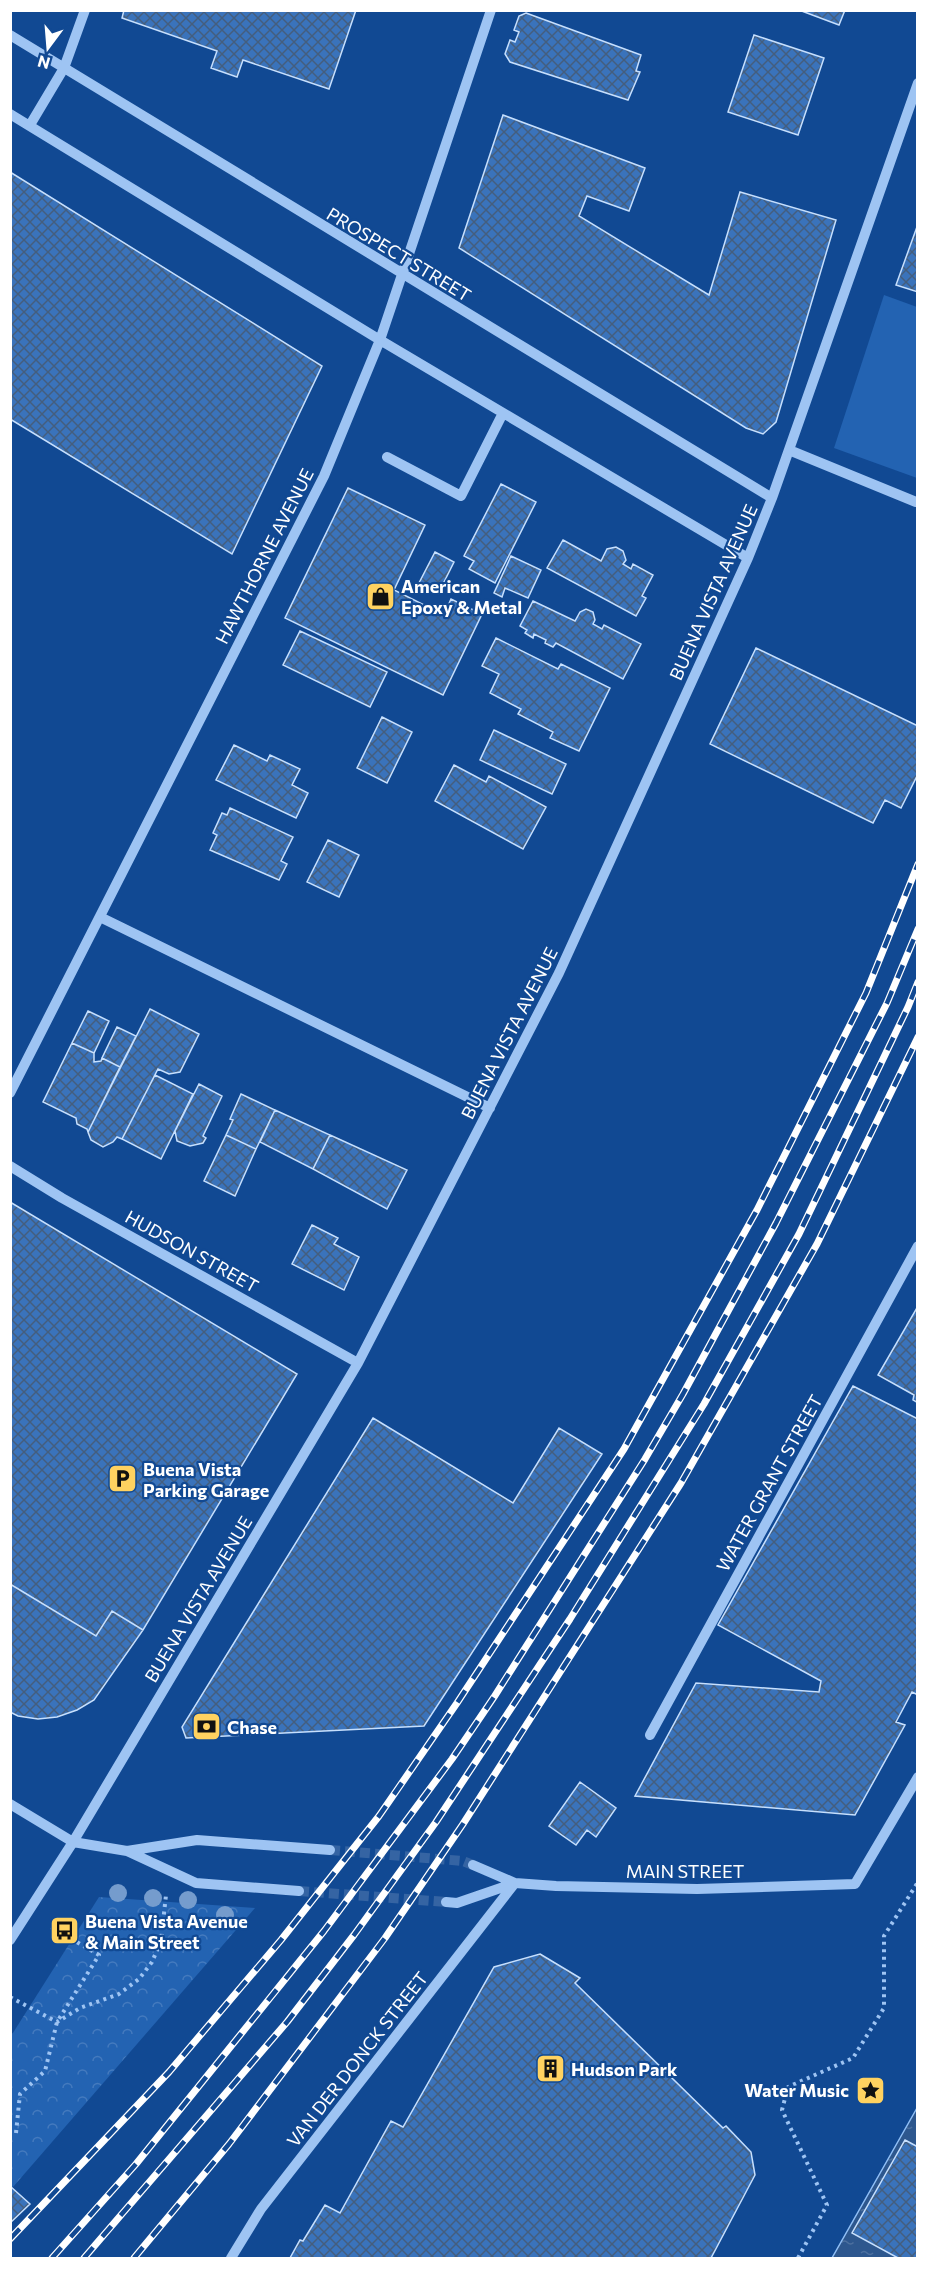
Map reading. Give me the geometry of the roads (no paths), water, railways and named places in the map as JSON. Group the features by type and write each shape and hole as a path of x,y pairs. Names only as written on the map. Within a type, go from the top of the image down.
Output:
{"street":[{"path":"30,125 64,68 85,10"},
{"name":"HAWTHORNE AVENUE","path":"10,1093 324,476 380,340 491,10"},
{"name":"PROSPECT STREET","path":"10,35 772,498"},
{"name":"BUENA VISTA AVENUE","path":"10,1940 72,1842 358,1363 559,973 748,558 772,498 918,83"},
{"path":"10,114 380,340 748,558"},
{"path":"387,457 462,496 503,412"},
{"path":"789,450 916,502"},
{"path":"100,917 490,1108"},
{"name":"HUDSON STREET","path":"10,1166 62,1198 358,1363"},
{"name":"WATER GRANT STREET","path":"650,1735 918,1246"},
{"name":"MAIN STREET","path":"473,1865 515,1883 556,1886 697,1889 855,1884 918,1777"},
{"path":"10,1804 72,1842 127,1851 196,1883 299,1891"},
{"path":"127,1851 197,1840 330,1850"},
{"name":"MAIN STREET","path":"446,1902 457,1903 515,1883"},
{"name":"VAN DER DONCK STREET","path":"231,2259 261,2209 515,1883"}],"water":[{"path":"917,2108 917,2258 832,2258"}],"tunnel":[{"path":"330,1850 463,1861 473,1865"},
{"path":"299,1891 446,1902"}],"railway":[{"path":"10,2239 169,2072 281,1940 379,1816 457,1703 624,1449 757,1210 866,993 918,864"},
{"path":"52,2258 136,2164 324,1931 452,1759 494,1697 645,1459 683,1394 776,1223 887,1003 918,929"},
{"path":"84,2258 287,2022 354,1935 436,1822 570,1619 704,1404 799,1234 918,982"},
{"path":"134,2258 229,2144 385,1938 463,1824 681,1483 817,1244 918,1037"}],"place":[{"name":"American Epoxy & Metal","path":"380,596"},
{"name":"Buena Vista Parking Garage","path":"122,1479"},
{"name":"Chase","path":"206,1727"},
{"name":"Buena Vista Avenue & Main Street","path":"64,1931"},
{"name":"Hudson Park","path":"550,2069"},
{"name":"Water Music","path":"870,2090"}]}
